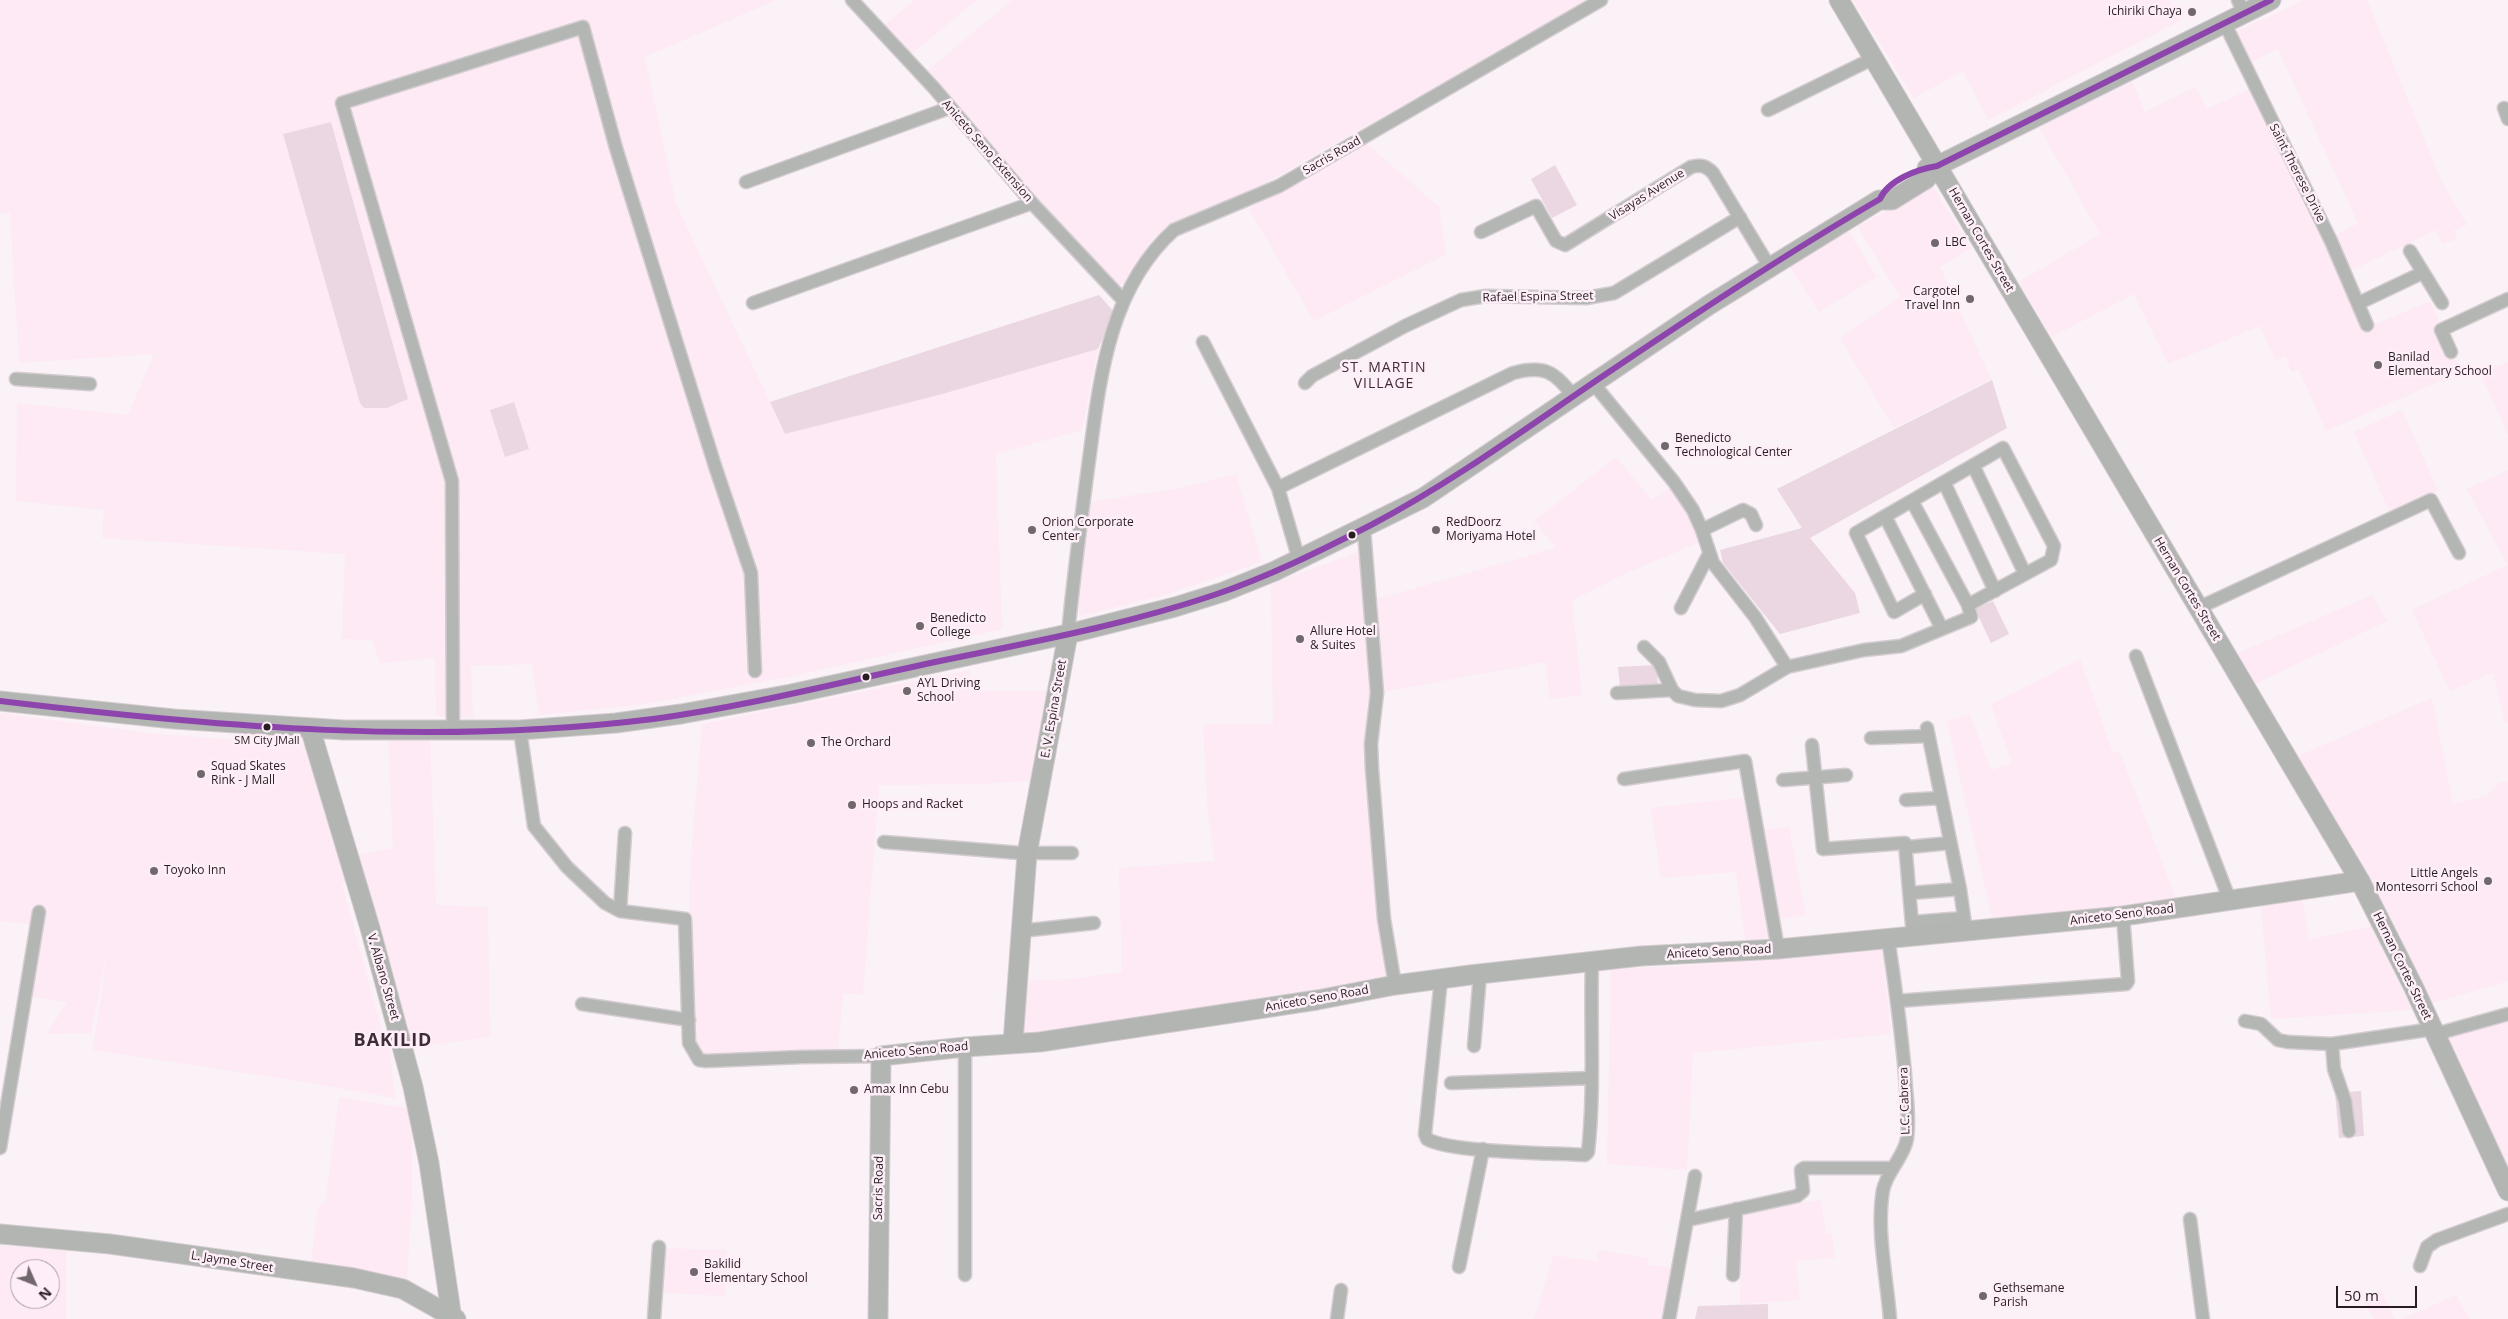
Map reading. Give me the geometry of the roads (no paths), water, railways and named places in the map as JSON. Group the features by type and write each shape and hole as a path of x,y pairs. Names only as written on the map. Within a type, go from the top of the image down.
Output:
{"main road":[{"name":"Hernan Cortes Street","path":"1839,0 2360,881 2434,1032 2508,1191"},
{"path":"0,701 174,719 310,728 453,731 520,730 616,723 681,714 794,693 1068,634 1208,597 1299,560 1423,498 1593,382 1769,266 1880,199 1884,190 1920,169 1937,166 2224,22 2241,6 2271,0"},
{"name":"E. V. Espina Street","path":"1013,1042 1027,854 1068,634"},
{"name":"V. Albano Street","path":"310,728 370,928 413,1087 429,1163 454,1318"},
{"name":"Aniceto Seno Road","path":"881,1056 1013,1042 1040,1042 1317,1000 1395,985 1480,974 1592,961 1778,949 1888,938 1913,929 1965,924 2123,916 2360,881"},
{"name":"Sacris Road","path":"878,1319 881,1056"},
{"name":"L. Jayme Street","path":"0,1234 102,1243 354,1278 403,1289 454,1318"}],"street":[{"name":"Aniceto Seno Extension","path":"852,0 934,88 949,108 1032,202 1124,301"},
{"name":"Sacris Road","path":"1107,347 1124,301 1154,251 1174,230 1279,186 1600,0"},
{"name":"Saint Therese Drive","path":"2224,22 2367,325"},
{"path":"453,731 452,481 342,104 583,27 619,157 720,483 751,573 755,671"},
{"path":"1768,110 1874,58"},
{"path":"746,182 949,108"},
{"name":"Visayas Avenue","path":"1481,232 1536,206 1556,241 1565,245 1691,167 1699,165 1707,167 1713,173 1769,266"},
{"path":"753,303 1032,202"},
{"name":"Rafael Espina Street","path":"1305,383 1312,376 1405,326 1461,300 1486,296 1586,298 1614,293 1740,216"},
{"path":"2410,251 2422,274 2442,303"},
{"path":"2358,303 2422,274"},
{"path":"2451,352 2442,330 2508,299"},
{"path":"1203,342 1278,488 1299,560"},
{"name":"E. V. Espina Street","path":"1068,634 1074,563 1103,361 1107,347"},
{"path":"1278,488 1513,373 1536,368 1549,372 1561,380 1573,396"},
{"path":"16,379 90,384"},
{"path":"1593,382 1674,482 1702,530 1713,564 1755,617 1787,667"},
{"path":"1925,594 1894,612 1856,533 2003,448 2054,546 2051,560 1968,606"},
{"path":"1973,466 2025,574"},
{"path":"1944,482 1995,591"},
{"path":"2198,608 2431,500 2459,553"},
{"path":"1644,647 1659,662 1672,690 1678,696 1695,700 1721,701 1740,695 1787,667 1864,650 1901,646 1971,617 1968,606 1912,501"},
{"path":"1702,530 1743,510 1751,514 1756,525"},
{"path":"1885,516 1942,629"},
{"path":"1364,529 1377,693 1371,744 1372,770 1384,918 1395,985"},
{"path":"1681,608 1709,554"},
{"path":"2136,656 2230,901"},
{"path":"1617,693 1672,690"},
{"name":"Aniceto Seno Road","path":"520,730 530,808 536,832 567,867 605,902 620,911 685,919 689,1043 699,1060 881,1056"},
{"path":"1871,738 1927,732 1960,889 1965,924"},
{"path":"1812,746 1823,849 1905,842 1913,929"},
{"path":"1624,779 1745,761 1778,949"},
{"path":"1783,780 1846,775"},
{"path":"1906,800 1941,798"},
{"path":"620,911 625,833"},
{"path":"884,842 1027,854 1072,853"},
{"path":"1908,846 1950,843"},
{"path":"1912,893 1960,889"},
{"path":"0,1148 39,912"},
{"path":"1897,1001 2126,984 2128,981 2123,916"},
{"path":"1022,931 1094,923"},
{"name":"L.C. Cabrera","path":"1888,938 1897,1001 1908,1116 1907,1140 1903,1151 1892,1168 1884,1190 1882,1228 1890,1319"},
{"path":"1441,979 1425,1134 1431,1141 1483,1149 1585,1155 1588,1152 1592,1113 1592,961"},
{"path":"1474,1046 1480,974"},
{"path":"582,1004 689,1020"},
{"path":"2245,1020 2262,1024 2278,1040 2332,1044 2434,1032 2508,1014"},
{"path":"2332,1044 2334,1068 2345,1101 2349,1131"},
{"path":"965,1047 965,1275"},
{"path":"1451,1083 1591,1078"},
{"path":"1459,1267 1483,1149"},
{"path":"1688,1220 1797,1196 1803,1190 1801,1170 1804,1168 1892,1168"},
{"path":"1669,1319 1696,1176"},
{"path":"1734,1275 1736,1209"},
{"path":"2420,1266 2427,1247 2437,1240 2508,1214"},
{"path":"2190,1219 2202,1319"},
{"path":"654,1319 659,1247"},
{"path":"1336,1319 1341,1290"}],"place":[{"name":"Ichiriki Chaya","path":"2192,12"},
{"name":"LBC","path":"1935,243"},
{"name":"Cargotel Travel Inn","path":"1970,299"},
{"name":"Banilad Elementary School","path":"2378,365"},
{"name":"Benedicto Technological Center","path":"1665,446"},
{"name":"Orion Corporate Center","path":"1032,530"},
{"name":"RedDoorz Moriyama Hotel","path":"1436,530"},
{"name":"Benedicto College","path":"920,626"},
{"name":"Allure Hotel & Suites","path":"1300,639"},
{"name":"AYL Driving School","path":"907,691"},
{"name":"SM City JMall","path":"267,727"},
{"name":"The Orchard","path":"811,743"},
{"name":"Squad Skates Rink - J Mall","path":"201,774"},
{"name":"Hoops and Racket","path":"852,805"},
{"name":"Toyoko Inn","path":"154,871"},
{"name":"Little Angels Montesorri School","path":"2488,881"},
{"name":"Amax Inn Cebu","path":"854,1090"},
{"name":"Bakilid Elementary School","path":"694,1272"},
{"name":"Gethsemane Parish","path":"1983,1296"}],"district":[{"name":"ST. MARTIN VILLAGE","path":"1384,376"},
{"name":"BAKILID","path":"393,1041"}]}
